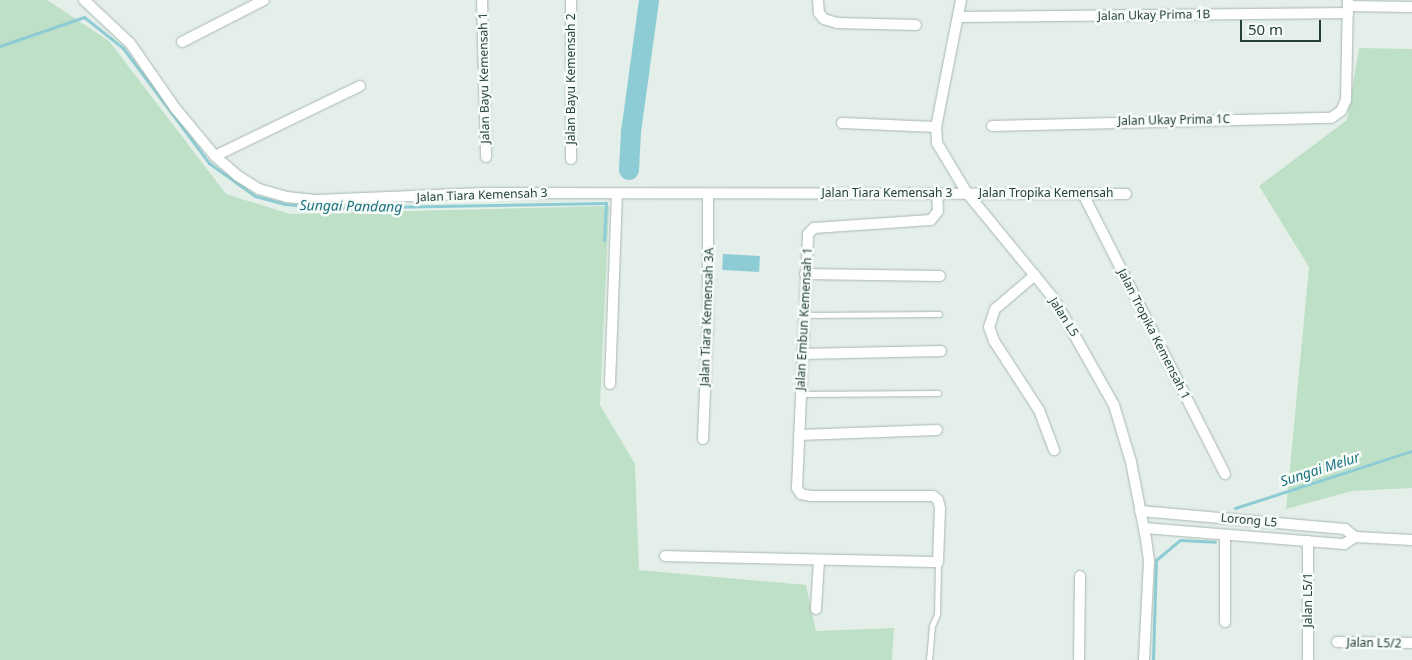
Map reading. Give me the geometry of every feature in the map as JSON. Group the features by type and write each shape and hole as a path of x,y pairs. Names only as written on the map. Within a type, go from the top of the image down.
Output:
{"street":[{"name":"Jalan Tiara Kemensah 3","path":"84,0 130,43 175,108 215,156 238,176 259,189 316,200 484,194 967,193"},
{"path":"182,42 264,0"},
{"name":"Jalan Bayu Kemensah 1","path":"482,0 486,157"},
{"name":"Jalan Bayu Kemensah 2","path":"571,0 571,159"},
{"path":"818,0 819,12 824,19 837,23 916,25"},
{"name":"Jalan L5","path":"961,0 960,17 936,127 937,143 967,193 1035,275 1074,331 1114,405 1131,462 1149,561 1144,660"},
{"name":"Jalan Ukay Prima 1B","path":"960,17 1348,6 1412,7"},
{"name":"Jalan Ukay Prima 1C","path":"992,126 1330,118 1341,111 1346,100 1348,6"},
{"path":"215,156 360,86"},
{"path":"842,122 936,127"},
{"name":"Jalan Embun Kemensah 1","path":"937,193 938,211 931,220 814,228 808,234 801,354 797,488 806,496 933,496 938,500 940,508 938,562"},
{"name":"Jalan Tropika Kemensah","path":"967,193 1126,194"},
{"path":"610,384 617,194"},
{"name":"Jalan Tropika Kemensah 1","path":"1083,194 1225,474"},
{"name":"Jalan Tiara Kemensah 3A","path":"702,439 708,320 708,195"},
{"path":"805,274 940,276"},
{"path":"1035,275 995,309 990,333 1039,410 1054,450"},
{"path":"801,354 941,351"},
{"path":"799,435 937,430"},
{"name":"Lorong L5","path":"1140,511 1345,529 1356,538"},
{"name":"Lorong L5","path":"1144,528 1225,536 1344,544 1356,538 1412,540"},
{"name":"Lorong L5","path":"1225,536 1225,622"},
{"name":"Jalan L5/1","path":"1308,541 1308,660"},
{"path":"665,556 938,562"},
{"path":"816,609 819,560"},
{"path":"1079,660 1080,576"},
{"name":"Jalan L5/2","path":"1336,642 1412,643"}],"lane":[{"path":"804,315 939,314"},
{"path":"801,394 938,393"},
{"path":"929,660 932,626 937,614 938,562"}],"green space":[{"path":"0,0 47,0 109,41 226,194 290,214 609,206 600,405 635,464 639,570 806,585 816,631 894,628 892,660 0,660"},
{"path":"1359,48 1412,49 1412,488 1352,491 1286,509 1309,267 1259,186 1347,120"}],"water":[{"path":"723,254 760,256 759,272 722,270"}],"waterway":[{"name":"Sungai Pandang","path":"629,170 631,132 649,0"},
{"name":"Sungai Pandang","path":"0,46 84,17 123,48 209,163 255,196 285,204 322,208 606,203 604,240"},
{"name":"Sungai Melur","path":"1235,508 1412,451"},
{"name":"Sungai Melur","path":"1153,660 1156,560 1180,540 1215,542"}]}
